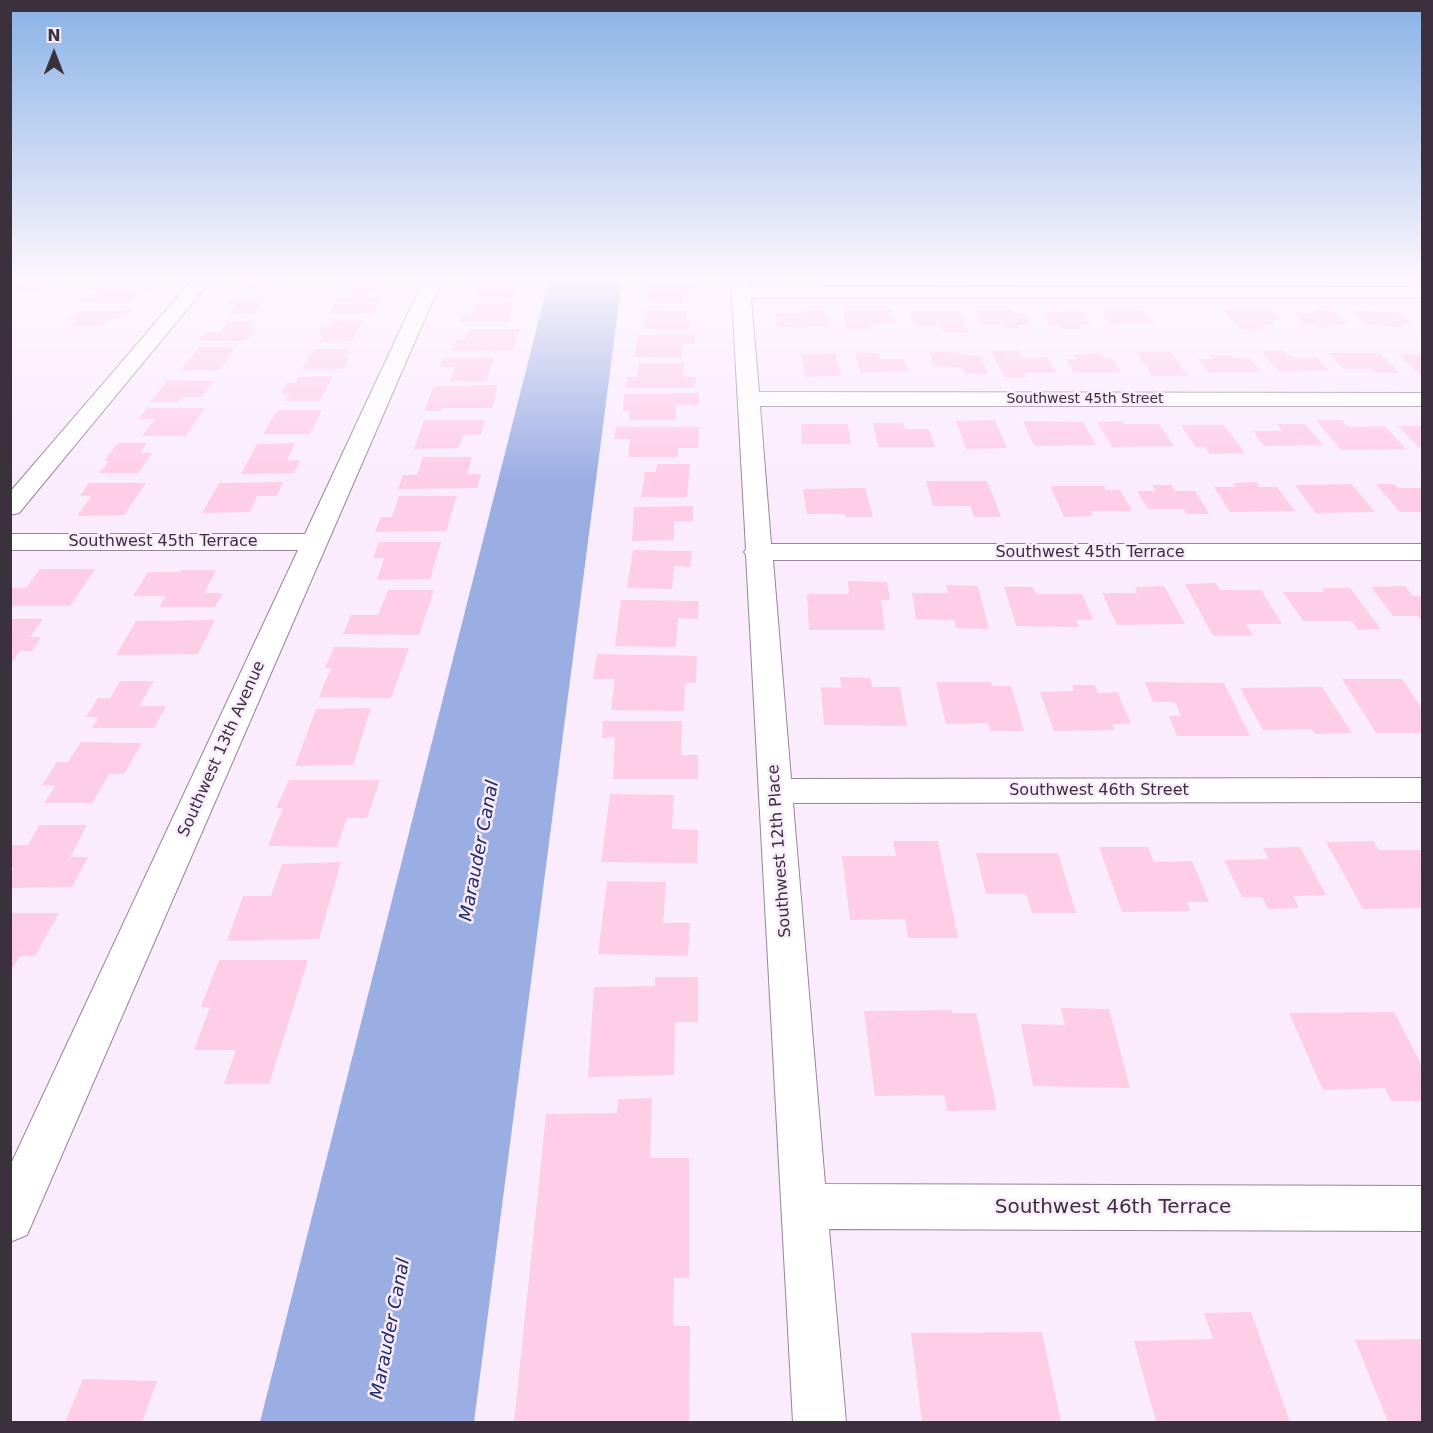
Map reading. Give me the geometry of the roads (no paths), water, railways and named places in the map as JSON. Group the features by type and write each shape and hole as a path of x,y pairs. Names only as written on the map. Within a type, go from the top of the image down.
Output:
{"street":[{"path":"10,508 147,346"},
{"name":"Southwest 13th Avenue","path":"10,1218 403,346"},
{"name":"Southwest 12th Place","path":"744,346 819,1422"},
{"name":"Southwest 45th Street","path":"747,399 1422,399"},
{"name":"Southwest 45th Terrace","path":"10,542 315,542"},
{"name":"Southwest 45th Terrace","path":"758,552 1422,552"},
{"name":"Southwest 46th Street","path":"776,791 1422,790"},
{"name":"Southwest 46th Terrace","path":"804,1206 1422,1209"}],"water":[{"name":"Marauder Canal","path":"532,346 613,346 474,1422 260,1422"}]}
